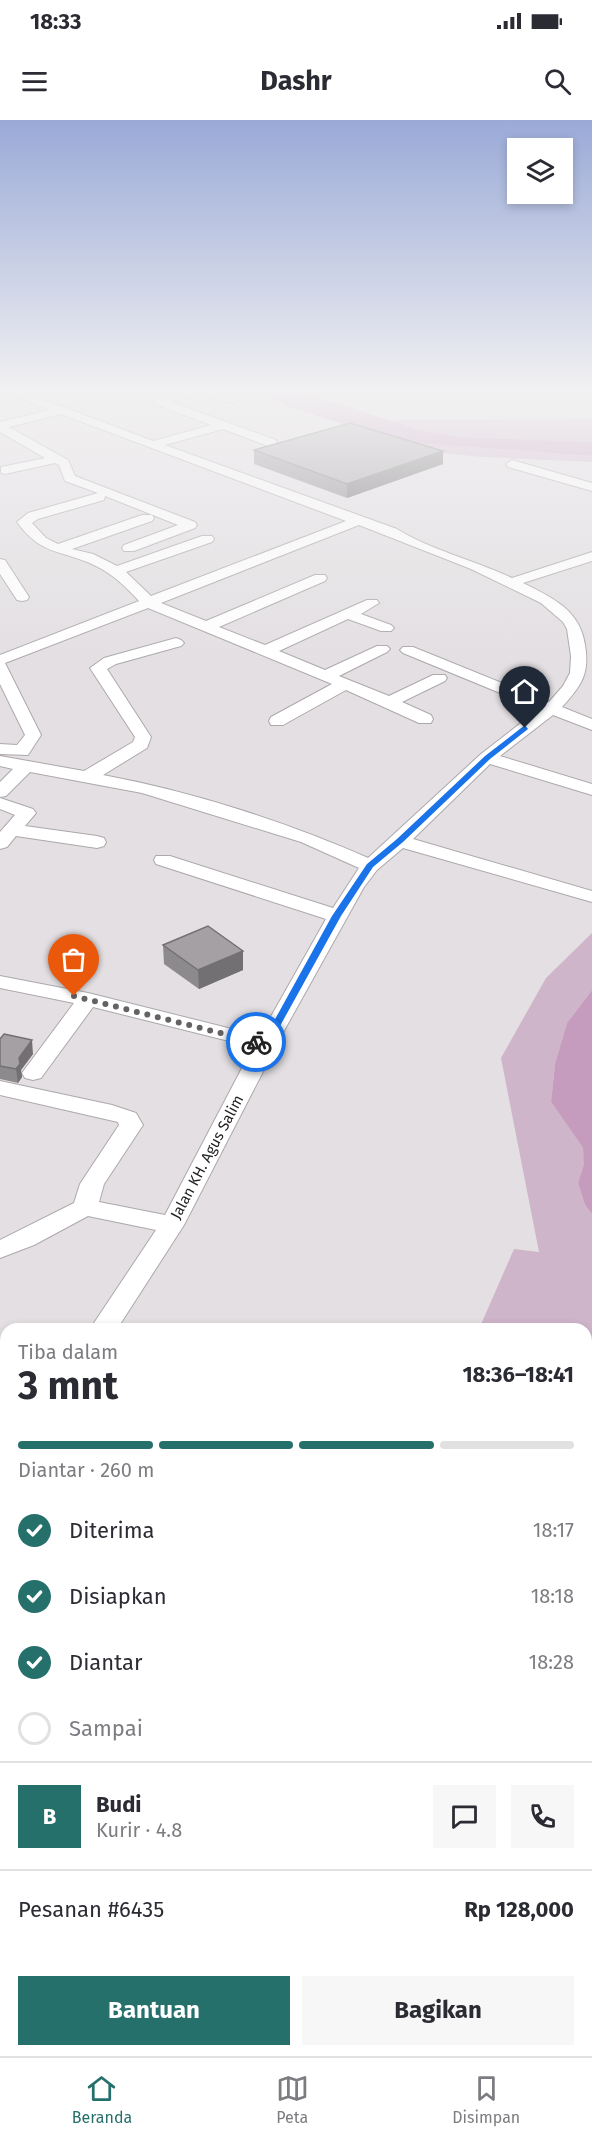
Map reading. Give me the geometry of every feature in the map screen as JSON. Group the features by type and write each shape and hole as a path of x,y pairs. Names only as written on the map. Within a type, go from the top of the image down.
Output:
{"street":[{"path":"79,481 190,525 129,548"},
{"name":"Jalan KH. Agus Salim","path":"107,1323 172,1225 266,1044 337,916 370,866 400,841 487,758 537,717 551,709 570,688 578,673 579,656 584,640 553,605 513,582 360,520 249,481"},
{"path":"572,481 592,487"},
{"path":"99,497 33,516 24,522 37,540 96,561 116,571 149,603 346,683 425,720"},
{"path":"57,549 147,518"},
{"path":"0,660 360,520"},
{"path":"116,571 207,539"},
{"path":"513,582 592,556"},
{"path":"0,563 22,597"},
{"path":"208,626 320,578"},
{"path":"268,650 372,603"},
{"path":"348,614 386,628"},
{"path":"89,776 141,744 143,737 98,668 110,662 176,643"},
{"path":"327,675 382,649"},
{"path":"408,650 592,724"},
{"path":"0,667 33,735 20,752 0,749"},
{"path":"389,702 439,678"},
{"path":"277,722 346,683"},
{"path":"0,703 18,705"},
{"path":"487,758 592,790"},
{"path":"0,762 89,776 145,788 308,838 370,866"},
{"path":"0,792 26,766"},
{"path":"0,803 27,813 6,836"},
{"path":"6,836 98,842"},
{"path":"400,841 590,897"},
{"path":"163,860 337,916"},
{"path":"3,987 88,999 266,1044"},
{"path":"33,1073 88,999"},
{"path":"0,1088 112,1112 128,1119 131,1125 92,1184 84,1207"},
{"path":"0,1250 84,1207 172,1225"}],"shaded area":[{"path":"592,933 592,990 567,1023 555,1065 551,1102 583,1148 585,1165 578,1183 585,1205 592,1214 592,1323 482,1323 514,1249 539,1252 501,1058 546,978"},
{"path":"592,990 592,1214 585,1205 578,1183 584,1165 583,1148 551,1102 555,1064 567,1023"}],"building":[{"path":"208,926 243,951 198,970 163,945"},
{"path":"4,1034 32,1040 19,1058 20,1064 16,1069 0,1066 0,1039"}],"way so far":[{"path":"74,996 256,1042"}],"route":[{"path":"256,1042 266,1044 337,916 370,866 400,841 415,824 487,758 525,728"}]}
